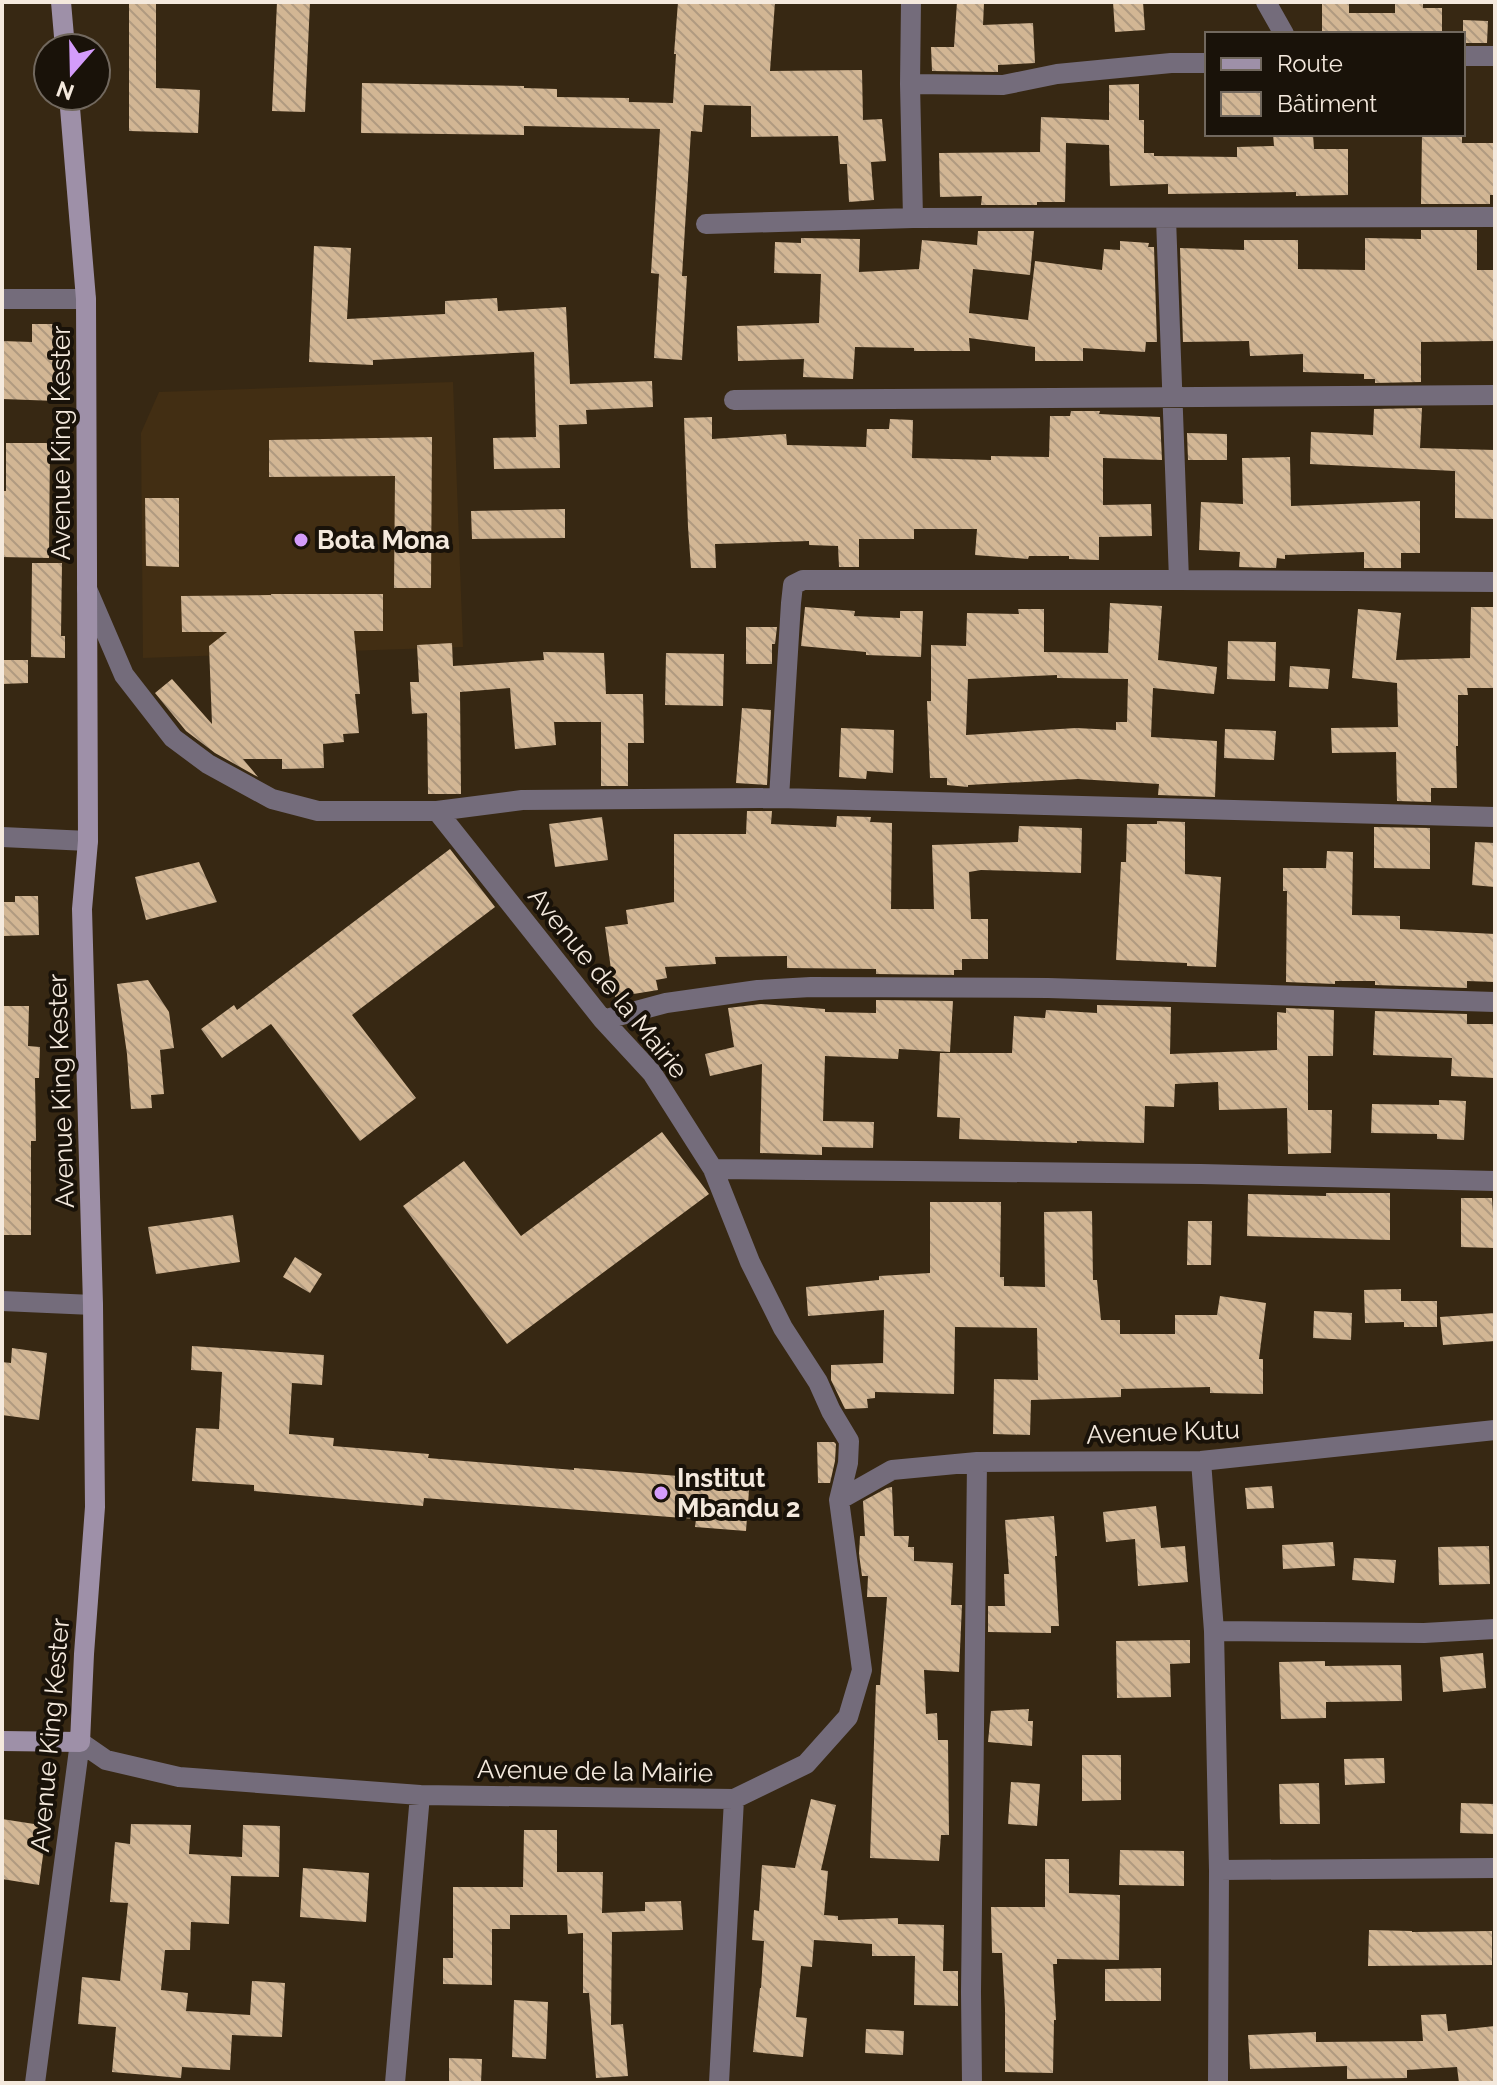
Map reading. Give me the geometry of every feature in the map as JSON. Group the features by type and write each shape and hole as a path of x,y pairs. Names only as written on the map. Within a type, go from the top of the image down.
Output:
{"street":[{"path":"61,2 64,32"},
{"path":"911,2 913,218"},
{"path":"1266,2 1281,29"},
{"path":"1279,2 1281,29"},
{"path":"1465,56 1495,56"},
{"path":"910,84 1003,85 1057,74 1171,63 1205,63"},
{"name":"Avenue King Kester","path":"35,2083 80,1742 95,1507 82,909 88,841 86,299 70,112"},
{"path":"706,224 913,218 1495,217"},
{"path":"1166,218 1179,580"},
{"path":"2,299 86,299"},
{"path":"734,400 1495,395"},
{"path":"779,798 793,585 803,580 1495,582"},
{"path":"87,589 124,675 173,738 208,764 272,799 318,811 437,811 522,800 779,798 1495,817"},
{"name":"Avenue de la Mairie","path":"2,1741 80,1742 106,1760 179,1777 420,1795 734,1799 806,1764 848,1717 862,1670 839,1500 848,1463 849,1441 818,1382 783,1328 750,1262 713,1169 652,1073 603,1020 437,811"},
{"path":"2,837 88,841"},
{"path":"603,1020 666,1003 758,990 811,987 1048,988 1495,1002"},
{"path":"713,1169 1201,1174 1495,1181"},
{"path":"2,1301 93,1305"},
{"name":"Avenue Kutu","path":"839,1500 892,1470 977,1462 1201,1461 1495,1430"},
{"path":"1201,1461 1214,1631 1219,1870 1218,2083"},
{"path":"972,2083 977,1462"},
{"path":"1214,1631 1424,1633 1495,1629"},
{"path":"395,2083 420,1795"},
{"path":"719,2083 734,1799"},
{"path":"1219,1870 1495,1868"}],"shaded area":[{"name":"Bota Mona","path":"453,382 463,647 143,658 141,433 159,392"}],"building":[{"path":"129,2 156,2 156,88 200,90 198,133 129,131"},
{"path":"277,2 310,2 305,112 272,111"},
{"path":"678,2 775,2 770,71 862,70 863,120 882,119 886,161 871,162 874,200 849,202 847,164 840,164 838,136 751,137 751,106 704,105 702,132 691,131 682,276 687,276 682,360 654,358 659,274 651,273 660,129 524,126 524,135 361,133 362,83 524,86 557,89 557,97 629,98 629,102 673,103"},
{"path":"957,2 984,3 983,25 1033,23 1035,63 998,65 998,72 932,71 931,47 954,47"},
{"path":"1113,2 1143,2 1145,30 1115,32"},
{"path":"1322,2 1349,2 1349,13 1395,13 1395,2 1423,2 1423,8 1442,8 1442,32 1322,32"},
{"path":"1463,20 1488,21 1487,43 1465,43"},
{"path":"1139,84 1139,120 1144,120 1144,153 1154,153 1154,156 1237,157 1237,147 1274,146 1273,136 1313,136 1314,149 1348,149 1348,195 1296,196 1296,192 1168,194 1168,184 1110,186 1109,145 1066,143 1065,202 981,205 982,196 940,197 939,153 1040,152 1041,117 1109,120 1109,85"},
{"path":"1422,136 1462,136 1462,143 1495,143 1495,195 1490,195 1490,204 1421,204"},
{"path":"1421,230 1477,230 1477,270 1495,270 1495,341 1421,342 1421,382 1375,383 1375,379 1364,379 1364,374 1303,372 1303,354 1250,356 1249,341 1183,342 1180,248 1244,250 1244,240 1298,240 1298,269 1365,270 1365,238 1421,239"},
{"path":"978,231 1034,231 1030,275 973,269 969,313 1028,320 1035,261 1102,270 1104,249 1120,250 1120,241 1149,243 1148,247 1154,247 1157,342 1146,342 1145,352 1083,348 1083,361 1035,361 1035,347 969,338 970,351 855,347 853,379 803,377 804,359 738,361 737,326 819,323 821,274 774,273 775,242 801,243 801,238 860,239 859,272 919,269 922,240 977,245"},
{"path":"314,246 351,248 347,319 445,314 445,301 497,298 498,311 566,307 570,384 652,381 653,407 586,410 587,424 559,425 560,468 494,469 493,438 536,437 534,352 373,360 373,365 309,362"},
{"path":"32,324 59,324 57,401 2,399 2,341 32,342"},
{"path":"1422,408 1420,448 1495,450 1495,519 1455,518 1455,471 1310,464 1311,432 1373,435 1374,409"},
{"path":"1071,411 1160,417 1162,460 1103,458 1103,505 1151,504 1152,536 1099,537 1099,560 1069,559 1069,556 1029,556 1028,559 975,555 977,529 914,529 914,539 859,539 859,567 839,567 838,546 809,545 809,541 715,544 716,568 691,568 684,418 712,417 712,439 786,434 787,445 866,447 867,429 889,429 890,419 913,420 912,458 991,460 991,456 1049,457 1050,416 1070,416"},
{"path":"1187,433 1227,434 1227,460 1188,460"},
{"path":"432,437 431,588 394,588 395,476 269,477 269,440"},
{"path":"6,443 50,443 49,558 2,557"},
{"path":"1290,457 1291,506 1420,501 1420,553 1401,553 1401,568 1364,568 1364,552 1285,555 1285,559 1277,558 1276,568 1239,567 1240,552 1199,550 1201,502 1243,504 1242,458"},
{"path":"145,498 179,498 179,567 146,566"},
{"path":"565,509 565,538 472,539 471,511"},
{"path":"32,563 62,563 61,636 65,636 65,658 31,657"},
{"path":"383,594 383,631 354,631 360,694 355,694 359,733 343,734 344,742 323,744 324,768 282,769 282,759 243,759 258,777 215,753 186,731 155,693 172,679 212,724 209,646 227,632 182,632 181,596"},
{"path":"1110,603 1162,606 1158,660 1217,667 1214,694 1153,688 1151,737 1217,741 1215,797 1158,795 1159,784 1078,779 968,787 947,785 947,778 930,778 927,701 931,701 931,645 966,646 967,613 1019,614 1018,609 1044,609 1044,652 1108,653","holes":["1057,675 1057,678 1128,679 1127,722 1116,722 1116,730 1076,728 966,735 968,679"]},
{"path":"805,607 855,611 854,616 900,618 900,611 923,611 921,657 866,655 866,652 801,646"},
{"path":"1471,607 1495,607 1495,688 1467,688 1468,695 1458,695 1457,788 1431,788 1431,802 1397,801 1396,752 1332,753 1331,728 1398,727 1397,683 1352,678 1358,609 1401,613 1396,660 1470,658"},
{"path":"746,627 777,627 775,644 772,644 772,664 746,664"},
{"path":"1228,641 1276,642 1275,681 1227,679"},
{"path":"452,643 453,666 544,660 543,652 604,653 606,694 643,694 644,743 628,743 628,786 601,786 601,722 554,722 556,745 515,749 510,688 460,692 461,794 428,794 427,713 412,714 410,682 419,682 417,645"},
{"path":"666,653 724,654 723,706 665,705"},
{"path":"2,660 28,660 28,683 2,684"},
{"path":"1290,666 1330,669 1328,689 1289,687"},
{"path":"742,708 771,710 767,785 736,783"},
{"path":"841,728 894,730 893,773 867,771 866,779 839,777"},
{"path":"1225,729 1276,731 1274,760 1224,758"},
{"path":"747,811 772,811 771,824 836,827 837,816 871,817 870,822 892,823 891,909 934,909 932,845 1018,842 1019,826 1082,828 1081,873 969,872 971,919 988,919 988,959 962,959 962,970 954,970 954,975 876,974 876,969 787,968 787,956 715,957 716,964 665,967 667,978 656,980 658,990 615,997 605,927 628,924 626,910 674,902 674,834 746,834"},
{"path":"602,817 608,860 555,867 549,824"},
{"path":"1157,821 1185,822 1185,874 1221,877 1216,967 1116,960 1121,862 1126,862 1127,824 1157,824"},
{"path":"1374,827 1430,828 1430,869 1374,868"},
{"path":"1475,842 1495,843 1495,887 1472,885"},
{"path":"450,849 495,907 352,1015 416,1098 360,1141 271,1024 222,1058 201,1029 234,1005 237,1010"},
{"path":"1327,851 1353,852 1352,915 1400,916 1400,929 1495,934 1495,982 1467,981 1467,988 1375,985 1375,981 1335,981 1335,984 1286,982 1287,891 1283,891 1283,868 1326,868"},
{"path":"199,862 217,902 146,920 135,877"},
{"path":"15,896 38,896 39,935 3,936 2,902 15,902"},
{"path":"148,980 169,1012 174,1048 160,1050 164,1094 151,1095 152,1108 131,1109 117,984"},
{"path":"876,1000 953,1001 950,1052 899,1049 898,1059 825,1056 823,1121 874,1122 873,1148 822,1147 822,1155 760,1153 762,1064 710,1076 705,1054 734,1047 728,1008 761,1004 825,1009 825,1012 876,1013"},
{"path":"1097,1005 1171,1007 1170,1054 1277,1050 1277,1012 1286,1013 1286,1008 1334,1010 1333,1056 1308,1056 1308,1110 1332,1110 1331,1153 1288,1154 1287,1108 1219,1110 1218,1082 1175,1084 1174,1107 1145,1106 1144,1143 959,1139 960,1118 937,1117 940,1053 1012,1053 1014,1016 1045,1018 1046,1010 1097,1013"},
{"path":"2,1006 29,1006 28,1046 40,1047 39,1078 35,1078 36,1141 31,1141 31,1235 2,1235"},
{"path":"1375,1011 1467,1014 1467,1024 1495,1024 1495,1078 1451,1076 1452,1058 1373,1055"},
{"path":"1439,1100 1466,1101 1464,1140 1437,1139 1437,1134 1371,1133 1372,1104 1439,1105"},
{"path":"662,1132 709,1194 507,1344 403,1206 464,1161 521,1236"},
{"path":"1326,1193 1390,1193 1390,1240 1247,1236 1248,1194 1326,1196"},
{"path":"1461,1198 1492,1198 1495,1248 1461,1247"},
{"path":"930,1202 1001,1202 1000,1277 1004,1277 1004,1286 1045,1287 1044,1212 1092,1211 1093,1280 1097,1280 1101,1320 1120,1320 1120,1334 1175,1334 1175,1315 1217,1315 1220,1296 1266,1303 1259,1359 1263,1359 1263,1394 1210,1393 1210,1387 1121,1389 1121,1397 1031,1400 1030,1435 993,1434 994,1379 1038,1380 1037,1328 955,1327 954,1394 875,1392 875,1398 867,1399 868,1408 845,1409 831,1380 831,1365 883,1363 884,1310 808,1316 806,1287 879,1280 879,1276 930,1273"},
{"path":"233,1215 240,1262 156,1274 148,1227"},
{"path":"1188,1221 1212,1221 1211,1265 1187,1265"},
{"path":"295,1257 322,1274 310,1293 283,1277"},
{"path":"1401,1289 1401,1301 1437,1301 1437,1327 1404,1327 1404,1322 1365,1323 1364,1290"},
{"path":"1314,1311 1352,1313 1351,1340 1313,1338"},
{"path":"1495,1313 1495,1341 1443,1345 1440,1317"},
{"path":"192,1346 324,1355 322,1385 292,1383 289,1434 334,1438 333,1446 429,1454 428,1458 705,1478 705,1473 750,1477 746,1531 695,1527 696,1519 424,1498 423,1506 254,1491 254,1485 192,1481 196,1428 219,1429 222,1372 191,1370"},
{"path":"12,1348 47,1353 39,1420 2,1415 2,1362 11,1363"},
{"path":"817,1442 836,1444 830,1483 818,1483"},
{"path":"1272,1486 1274,1508 1247,1509 1245,1488"},
{"path":"892,1487 894,1536 909,1536 908,1547 914,1547 914,1561 953,1563 951,1605 962,1605 959,1672 924,1670 926,1714 937,1713 938,1740 948,1740 949,1835 941,1835 939,1861 870,1858 876,1685 880,1685 887,1597 867,1597 868,1576 862,1576 860,1536 865,1536 863,1501"},
{"path":"1156,1506 1161,1548 1185,1546 1188,1582 1138,1586 1135,1539 1106,1542 1103,1512"},
{"path":"1054,1516 1059,1626 1051,1626 1051,1633 988,1632 988,1606 1005,1606 1004,1574 1009,1574 1005,1520"},
{"path":"1333,1542 1335,1566 1283,1569 1282,1545"},
{"path":"1489,1546 1490,1584 1439,1585 1438,1547"},
{"path":"1354,1558 1396,1560 1394,1583 1352,1580"},
{"path":"1190,1640 1190,1663 1170,1664 1171,1697 1117,1698 1116,1641"},
{"path":"1483,1653 1486,1688 1443,1692 1440,1657"},
{"path":"1325,1661 1325,1666 1401,1665 1402,1701 1326,1702 1326,1718 1281,1719 1279,1662"},
{"path":"1029,1709 1028,1721 1033,1721 1032,1746 988,1742 991,1711"},
{"path":"1082,1755 1121,1755 1121,1800 1082,1801"},
{"path":"1384,1758 1385,1783 1345,1785 1344,1759"},
{"path":"1011,1782 1040,1784 1037,1826 1008,1824"},
{"path":"1319,1783 1320,1824 1280,1824 1279,1784"},
{"path":"811,1799 836,1805 821,1870 828,1871 824,1915 838,1916 838,1920 898,1918 898,1924 944,1925 943,1971 958,1971 958,2006 914,2005 915,1956 872,1956 872,1944 814,1940 812,1967 801,1966 796,2017 807,2018 803,2057 753,2052 764,1941 752,1940 754,1910 759,1911 762,1865 795,1868"},
{"path":"1461,1803 1495,1804 1495,1834 1460,1833"},
{"path":"2,1819 47,1826 39,1885 2,1879"},
{"path":"131,1824 191,1825 189,1854 242,1857 243,1825 280,1826 279,1877 231,1876 229,1924 191,1922 190,1950 165,1950 161,1990 188,1993 186,2011 250,2015 252,1981 285,1983 282,2037 232,2035 230,2070 182,2067 181,2078 112,2072 116,2027 78,2024 82,1977 120,1981 128,1903 110,1902 115,1842 130,1844"},
{"path":"524,1830 557,1830 557,1872 603,1872 602,1913 645,1911 645,1902 681,1901 683,1930 612,1932 611,2025 623,2024 628,2076 596,2078 589,1993 583,1993 583,1933 568,1934 567,1915 510,1915 510,1929 492,1929 492,1985 443,1984 443,1958 453,1958 453,1887 523,1887"},
{"path":"1120,1850 1184,1851 1184,1886 1119,1885"},
{"path":"1045,1859 1069,1859 1069,1893 1120,1895 1119,1960 1057,1959 1057,1964 1053,1964 1056,2020 1053,2073 1005,2072 1002,1953 992,1953 991,1907 1045,1907"},
{"path":"303,1868 369,1873 366,1922 300,1917"},
{"path":"1369,1930 1492,1931 1492,1965 1368,1966"},
{"path":"1161,1968 1161,2001 1105,2001 1105,1969"},
{"path":"514,2000 548,2002 546,2059 512,2057"},
{"path":"1446,2014 1448,2031 1495,2026 1495,2082 1459,2083 1457,2067 1407,2070 1407,2078 1347,2079 1347,2066 1250,2069 1248,2035 1316,2032 1316,2042 1423,2041 1421,2015"},
{"path":"866,2029 904,2031 903,2055 865,2053"},
{"path":"449,2058 482,2059 481,2083 449,2083"}],"place":[{"name":"Bota Mona","path":"301,540"},
{"name":"Institut Mbandu 2","path":"661,1493"}]}
